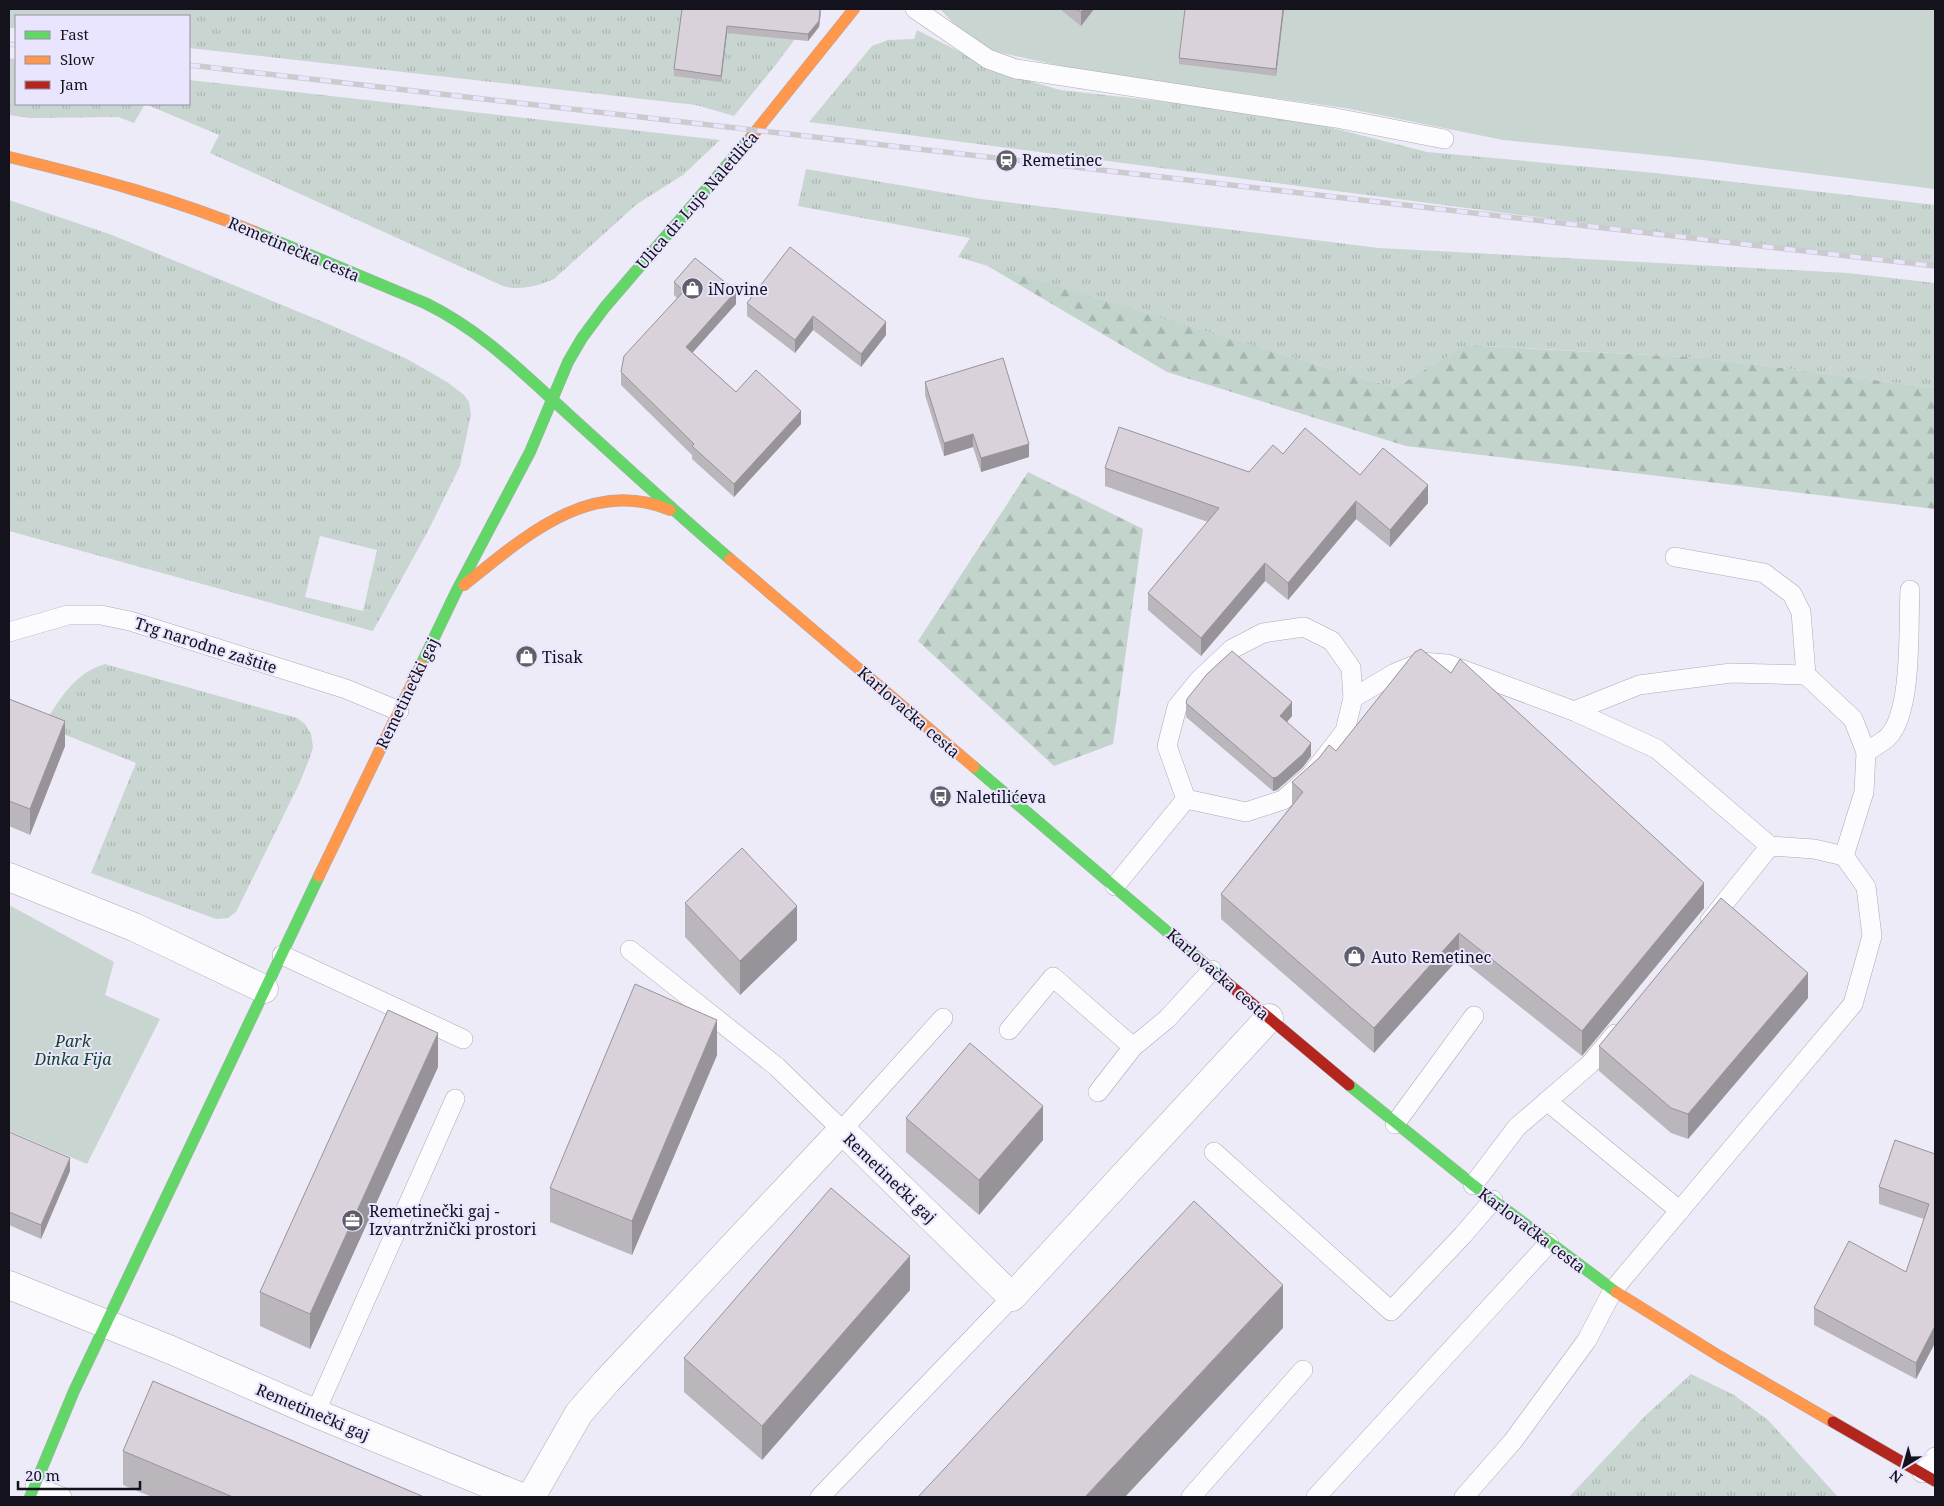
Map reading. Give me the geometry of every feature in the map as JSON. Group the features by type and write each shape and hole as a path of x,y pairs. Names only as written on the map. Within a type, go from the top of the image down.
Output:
{"main road":[{"name":"Ulica dr. Luje Naletilića","path":"552,398 568,362 591,324 756,131 854,9"},
{"name":"Remetinečka cesta","path":"9,157 100,179 215,216 425,303 448,314 489,342 552,398"},
{"name":"Karlovačka cesta","path":"552,398 674,511 1395,1124 1612,1290 1719,1356 1929,1477"},
{"name":"Remetinečki gaj","path":"33,1491 74,1392 264,989 456,592 522,469 552,398"},
{"path":"456,592 527,536 556,517 581,507 604,502 627,501 647,502 674,511"}],"street":[{"path":"9,877 134,927 264,989"},
{"path":"1012,1297 1269,1018"},
{"name":"Remetinečki gaj","path":"531,1497 557,1448 585,1406 842,1130 1012,1297"},
{"name":"Remetinečki gaj","path":"9,1285 171,1350 315,1414 521,1497"}],"lane":[{"path":"915,9 988,59 1016,69 1336,118 1444,139"},
{"path":"1675,557 1764,572 1792,594 1801,612 1806,676"},
{"path":"1866,752 1889,736 1899,720 1906,694 1910,590"},
{"name":"Trg narodne zaštite","path":"9,632 68,615 101,614 130,621 346,689 399,711"},
{"path":"1304,627 1332,641 1351,668 1353,698 1345,730 1311,775 1283,800 1246,812 1186,799 1167,746 1177,707 1199,680 1232,650 1262,633 1304,627"},
{"path":"1353,698 1395,673 1422,662 1447,664 1574,711 1657,749 1770,846 1814,849 1844,856 1866,887 1872,936 1853,1004 1612,1290 1581,1347 1514,1441 1464,1497"},
{"path":"1574,711 1638,685 1731,673 1806,676 1853,719 1866,752 1864,792 1844,856"},
{"path":"1115,886 1186,799"},
{"path":"1701,931 1770,846"},
{"path":"630,950 777,1067 842,1130 942,1018"},
{"path":"282,955 463,1039"},
{"path":"1098,1092 1133,1048 1167,1019 1212,970"},
{"path":"1009,1030 1053,978 1133,1048"},
{"path":"1395,1124 1474,1016"},
{"path":"1473,1185 1517,1127 1590,1064 1627,1020"},
{"path":"315,1414 455,1100"},
{"path":"1547,1101 1680,1211"},
{"path":"1214,1152 1390,1311 1463,1235 1492,1200"},
{"path":"1316,1497 1549,1242"},
{"path":"820,1497 1012,1297"},
{"path":"1191,1497 1303,1370"},
{"path":"1929,1477 1935,1457"},
{"path":"33,1491 62,1497"}],"green space":[{"path":"9,9 817,9 778,62 734,116 696,105 190,48 190,15 15,15 15,28 9,28"},
{"path":"940,9 1933,9 1935,10 1935,189 1703,160 1503,140 1345,108 1083,71 993,51 957,27"},
{"path":"917,30 999,72 1060,90 1282,115 1427,152 1655,173 1935,205 1935,266 1705,239 809,122 872,46 888,40 914,39"},
{"path":"9,58 15,59 15,105 144,105 134,123 118,117 30,118 9,115"},
{"path":"190,80 720,140 683,175 637,204 554,279 535,286 516,288 503,286 210,153 219,135 147,105 190,105"},
{"path":"806,169 981,199 1379,248 1848,273 1935,283 1935,388 1705,358 1467,345 1395,388 958,257 970,238 798,206"},
{"path":"9,200 112,235 333,326 407,359 447,382 464,395 469,402 471,415 460,466 429,529 373,631 9,531","holes":["320,536 377,550 363,611 305,597"]},
{"path":"986,265 1395,388 1466,345 1705,358 1935,388 1935,509 1406,446 1167,372"},
{"path":"1028,472 1143,529 1113,744 1054,766 918,641"},
{"path":"105,664 297,718 305,724 311,734 313,747 300,782 236,912 228,918 216,919 91,873 136,763 43,726 61,697 76,681 94,668"},
{"name":"Park Dinka Fija","path":"9,905 114,962 105,995 160,1019 87,1164 9,1131"},
{"path":"1691,1374 1734,1395 1768,1420 1838,1497 1569,1497 1645,1416"}],"building":[{"path":"682,9 820,9 819,21 808,34 727,26 721,76 674,69"},
{"path":"1185,9 1283,9 1276,69 1179,58"},
{"path":"790,247 886,322 861,354 813,316 795,340 747,303"},
{"path":"695,258 736,291 686,347 736,392 756,370 801,411 734,484 692,446 694,444 621,372 624,356 684,291 674,282"},
{"path":"1003,358 1029,444 981,458 973,434 944,443 925,382"},
{"path":"1119,427 1249,472 1273,445 1283,454 1305,428 1360,475 1383,448 1428,485 1390,530 1356,501 1288,583 1265,563 1201,638 1148,593 1219,508 1105,468"},
{"path":"1421,649 1451,673 1460,659 1704,883 1582,1031 1459,933 1374,1028 1221,894 1303,792 1292,782 1319,758 1329,745 1336,751 1415,652"},
{"path":"1232,651 1292,702 1280,716 1311,743 1303,754 1277,777 1273,778 1186,703 1187,699 1207,674"},
{"path":"9,699 65,721 30,809 9,801"},
{"path":"742,848 797,906 740,961 685,903"},
{"path":"1721,898 1808,973 1688,1114 1671,1108 1599,1046"},
{"path":"635,984 717,1020 632,1221 550,1188"},
{"path":"388,1010 438,1033 310,1314 260,1292"},
{"path":"970,1043 1043,1106 979,1180 906,1118"},
{"path":"9,1132 70,1158 41,1225 9,1212"},
{"path":"1895,1140 1935,1154 1935,1326 1916,1363 1814,1308 1849,1241 1906,1272 1929,1204 1879,1187"},
{"path":"831,1188 910,1256 762,1426 684,1358"},
{"path":"1194,1201 1283,1285 1085,1497 918,1497"},
{"path":"153,1381 424,1497 233,1497 123,1451"}],"railway":[{"path":"9,44 15,45"},
{"path":"190,65 1935,266"}],"traffic: fast":[{"path":"421,665 456,592 530,452 568,362 582,338 605,307 752,136"},
{"path":"255,232 425,303 465,326 501,353 730,559"},
{"path":"974,767 1225,981"},
{"path":"30,1497 74,1391 319,876"},
{"path":"1349,1085 1473,1185 1616,1292"}],"traffic: slow":[{"path":"752,136 854,9"},
{"path":"9,157 134,190 195,209 255,232"},
{"path":"464,585 534,532 559,517 585,506 612,501 641,502 670,510"},
{"path":"730,559 974,767"},
{"path":"319,876 421,665"},
{"path":"1616,1292 1719,1356 1833,1422"}],"traffic: jam":[{"path":"1225,981 1349,1085"},
{"path":"1833,1422 1935,1481"}],"place":[{"name":"Remetinec","path":"1006,160"},
{"name":"iNovine","path":"692,289"},
{"name":"Tisak","path":"526,657"},
{"name":"Naletilićeva","path":"940,797"},
{"name":"Auto Remetinec","path":"1355,957"},
{"name":"Remetinečki gaj - Izvantržnički prostori","path":"353,1220"}]}
